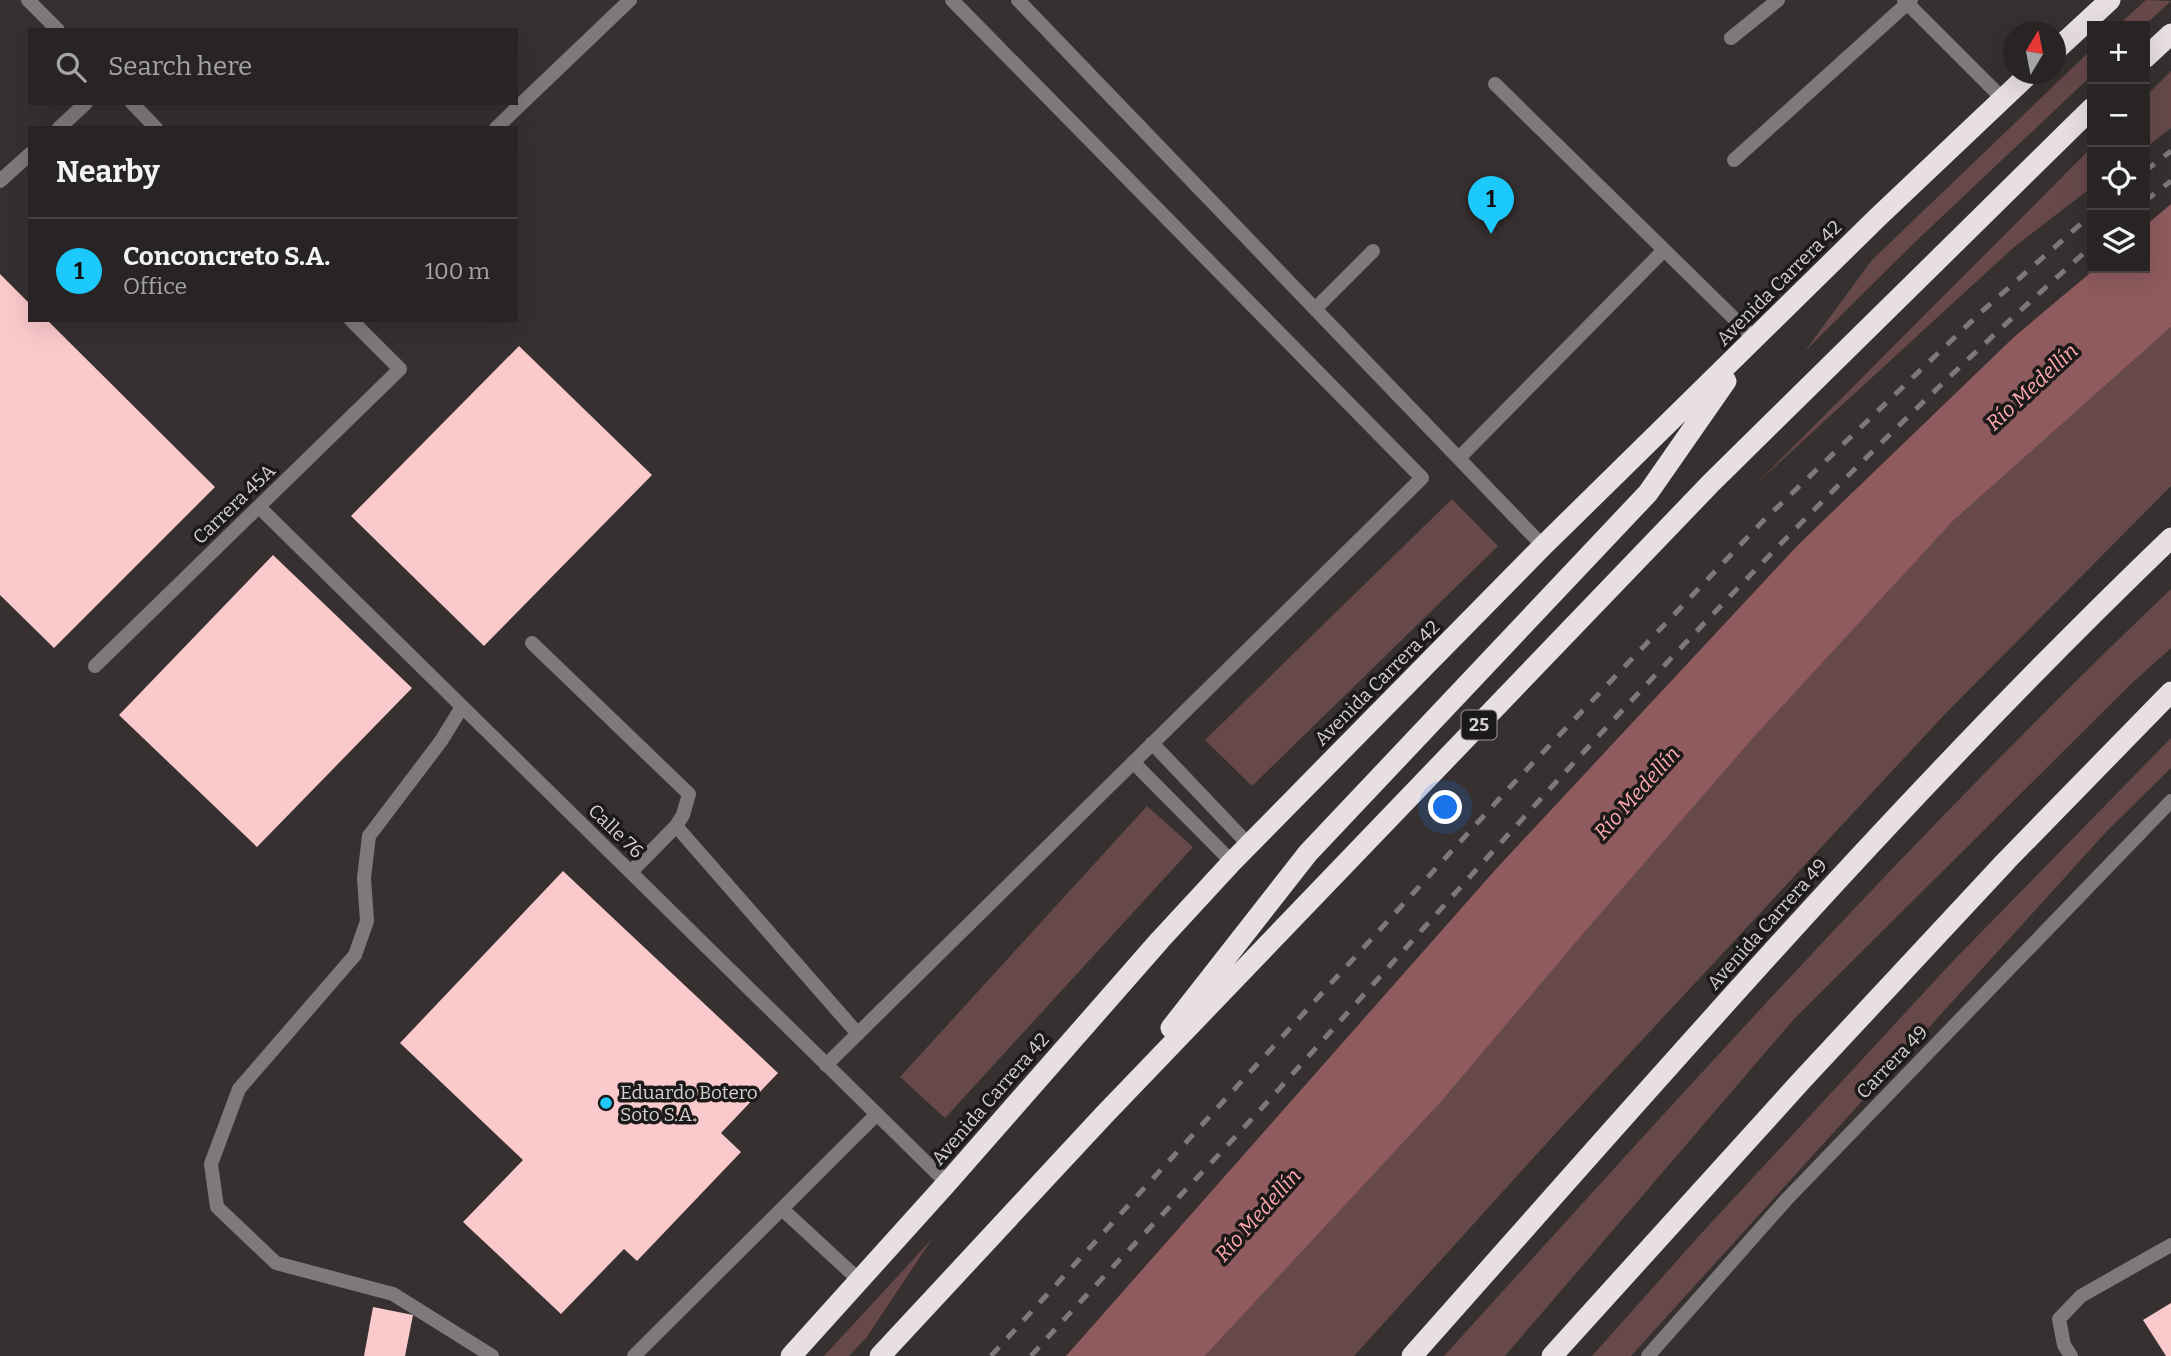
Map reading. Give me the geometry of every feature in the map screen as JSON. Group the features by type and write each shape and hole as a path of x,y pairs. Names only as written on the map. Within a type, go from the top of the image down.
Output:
{"highway":[{"path":"2066,41 2110,0"},
{"path":"2150,53 2171,34"},
{"name":"Avenida Carrera 42","path":"791,1356 1232,862 1543,546 2018,84"},
{"name":"25","path":"880,1356 1104,1115 1711,483 2087,113"},
{"path":"1104,1115 1308,853 1648,493 1755,339"},
{"name":"Avenida Carrera 49","path":"1412,1356 1719,1010 1906,806 2171,538"},
{"path":"1552,1356 1811,1070 2171,692"}],"street":[{"path":"28,0 56,28"},
{"path":"498,126 630,0"},
{"path":"826,1065 1422,478 952,0"},
{"path":"1018,0 1543,546"},
{"path":"1731,38 1778,0"},
{"path":"1734,160 1907,1 2002,98"},
{"path":"1495,84 1755,339"},
{"path":"61,126 84,105"},
{"path":"134,105 154,126"},
{"path":"0,181 28,156"},
{"path":"1459,458 1664,250"},
{"path":"1316,309 1373,251"},
{"name":"Carrera 45A","path":"95,666 400,369 353,322"},
{"name":"Calle 76","path":"259,507 947,1183"},
{"path":"532,643 689,794 683,815 676,825 631,872"},
{"path":"462,707 441,741 369,835 364,878 367,921 355,955 240,1089 211,1164 217,1207 276,1263 393,1294 492,1356"},
{"path":"1152,743 1249,845"},
{"path":"1133,762 1232,862"},
{"name":"Carrera 49","path":"1648,1356 1786,1200 2171,801"},
{"path":"676,825 858,1034"},
{"path":"634,1356 877,1114"},
{"path":"782,1209 859,1280"},
{"path":"2071,1356 2064,1345 2059,1319 2073,1303 2171,1245"}],"shaded area":[{"path":"2146,0 2171,1 2149,21 2123,21"},
{"path":"2087,54 2087,80 1913,244 1805,351 1872,260 2056,84 2066,84 2066,74"},
{"path":"2171,71 2171,128 2150,144 2150,92"},
{"path":"2087,152 2087,191 2013,248 1755,485"},
{"path":"2171,327 2171,486 1946,713 1565,1123 1354,1356 1205,1356 1440,1103 1754,737 1953,521"},
{"path":"1452,499 1498,546 1252,786 1205,740"},
{"path":"2171,589 2171,648 2131,684 1794,1019 1505,1356 1444,1356 1891,870 2076,681"},
{"path":"2171,738 2171,768 2107,831 1631,1356 1592,1356 1953,961"},
{"path":"1147,806 1193,847 945,1118 900,1077"},
{"path":"932,1239 866,1338 849,1356 824,1356"}],"water":[{"name":"Río Medellín","path":"2171,204 2171,327 1953,521 1754,737 1440,1103 1205,1356 1066,1356 1496,869 1798,545 2014,337 2090,273 2150,273 2150,222"}],"building":[{"path":"0,274 28,302 28,322 49,322 215,487 54,648 0,595"},
{"path":"519,346 652,475 484,646 351,516"},
{"path":"273,555 412,688 257,847 119,715"},
{"name":"Eduardo Botero Soto S.A.","path":"563,871 778,1073 721,1133 741,1152 637,1261 624,1249 561,1314 463,1222 523,1160 400,1043"},
{"path":"2171,1303 2171,1356 2166,1356 2143,1320"},
{"path":"373,1307 413,1315 405,1356 364,1356"}],"railway":[{"path":"2150,167 2171,151"},
{"path":"2150,197 2171,181"},
{"path":"991,1356 1511,786 1763,521 1979,314 2087,218"},
{"path":"1031,1356 1256,1114 1579,757 1778,546 1880,444 2087,251"}],"place":[{"name":"Conconcreto S.A.","path":"1491,234"},
{"name":"Eduardo Botero Soto S.A.","path":"606,1103"}]}
